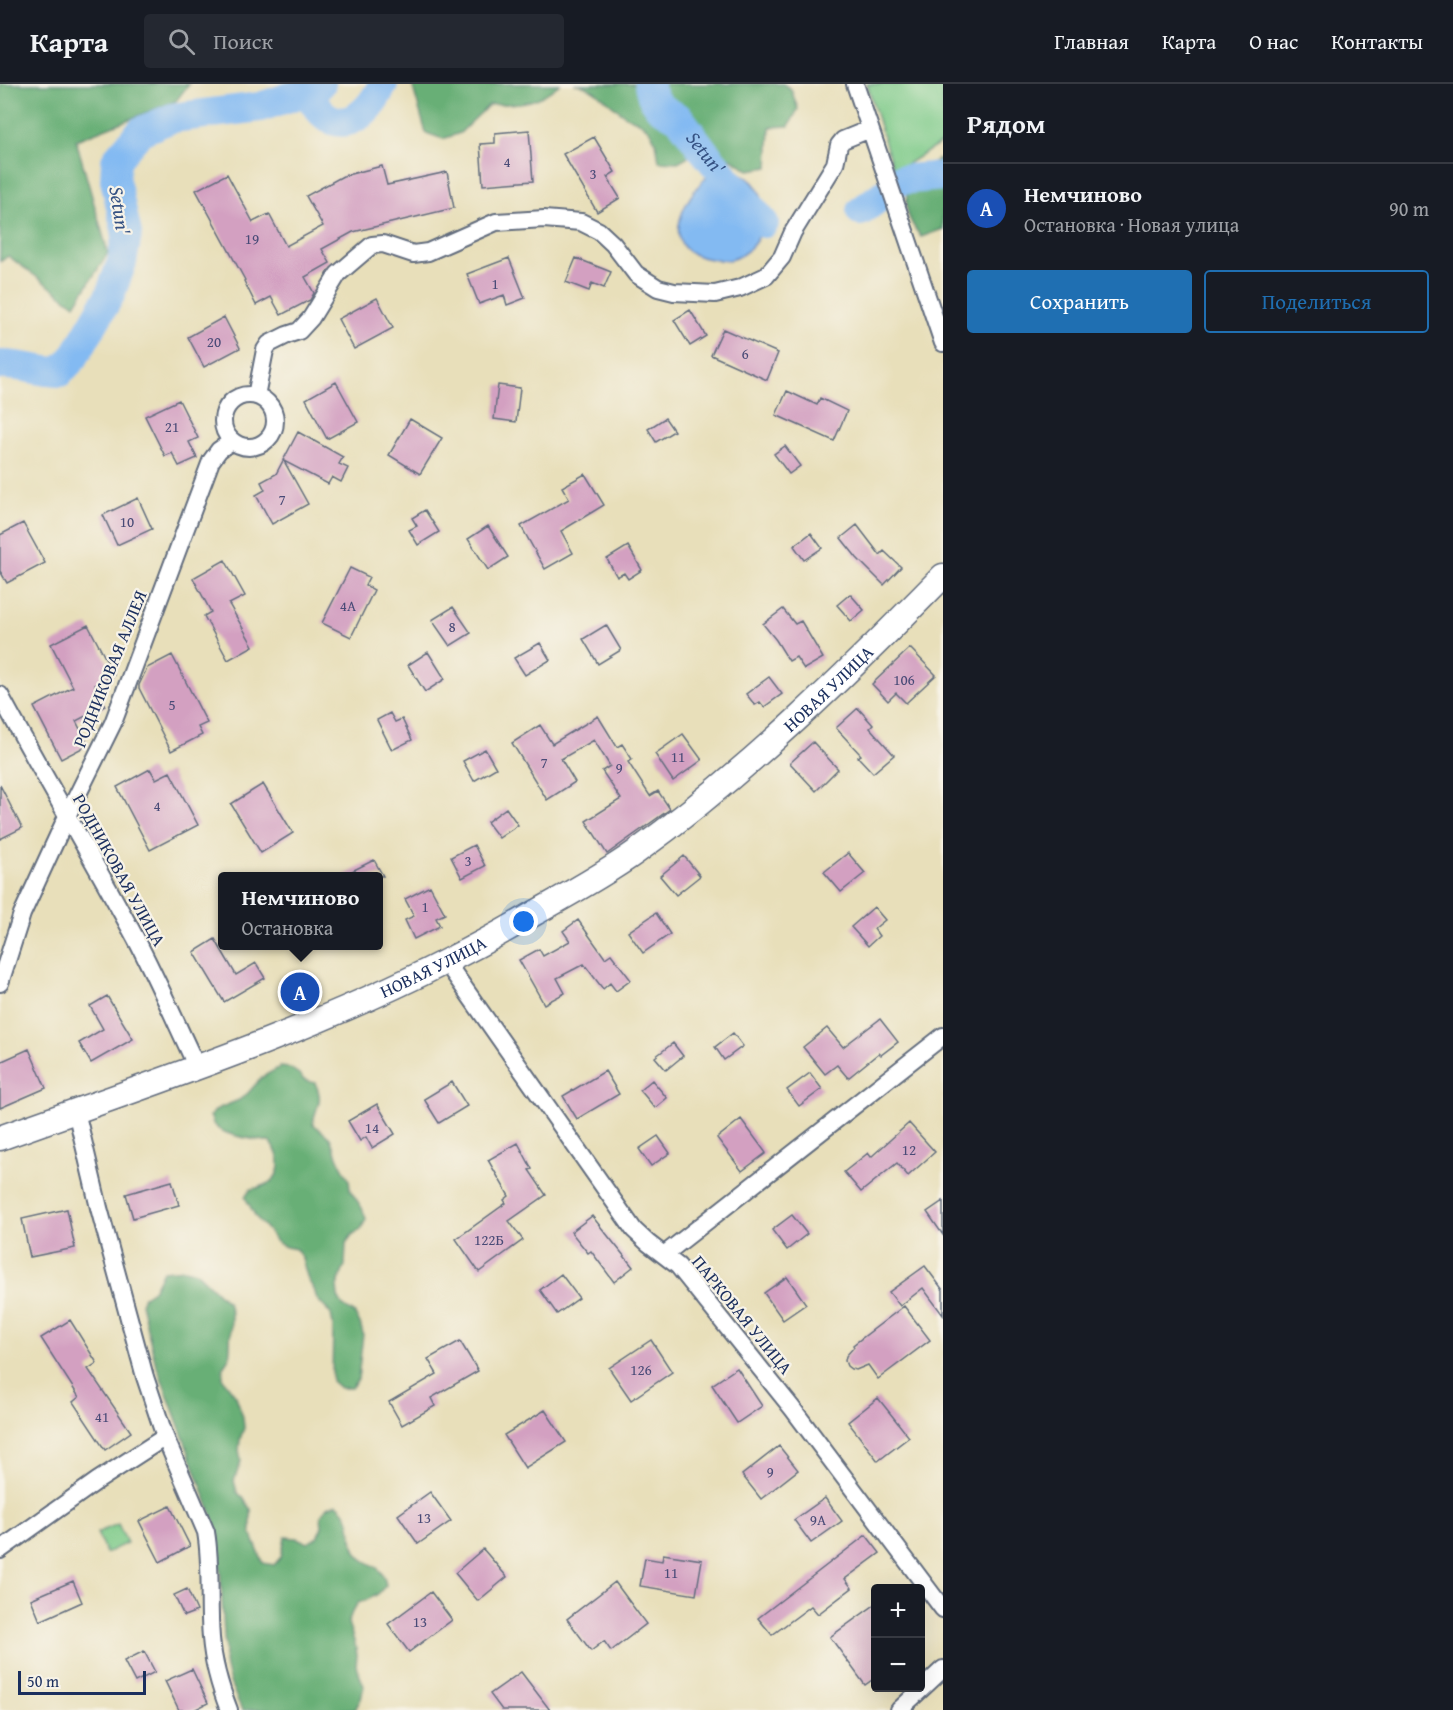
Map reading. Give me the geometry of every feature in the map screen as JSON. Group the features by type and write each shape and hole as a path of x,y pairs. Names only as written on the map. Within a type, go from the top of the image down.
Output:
{"street":[{"path":"855,84 943,343"},
{"path":"256,396 265,350 269,344 299,331 339,274 372,244 383,244 413,254 428,252 496,222 544,219 581,222 599,231 613,244 636,274 658,288 674,292 715,294 740,288 766,276 782,257 793,232 835,164 839,145 843,140 870,129"},
{"path":"246,395 265,400 272,408 275,418 274,428 269,437 261,444 251,447 241,446 232,441 223,423 228,404 246,395"},
{"name":"РОДНИКОВАЯ АЛЛЕЯ","path":"0,983 21,914 113,723 211,461 219,450 232,441"},
{"name":"НОВАЯ УЛИЦА","path":"0,1138 285,1034 446,962 581,887 633,854 681,818 766,748 855,665 943,576"},
{"name":"РОДНИКОВАЯ УЛИЦА","path":"0,695 137,942 197,1067"},
{"name":"ПАРКОВАЯ УЛИЦА","path":"446,962 634,1230 678,1266 792,1408 943,1609"},
{"path":"665,1254 943,1036"},
{"path":"76,1111 99,1208 145,1377 165,1437 206,1532 209,1547 210,1637 213,1660 229,1710"},
{"path":"0,1550 97,1481 165,1437"},
{"path":"899,1710 943,1669"}],"green space":[{"path":"0,84 189,84 176,101 76,140 108,253 75,305 8,256 0,262"},
{"path":"412,84 560,84 534,100 489,105 460,133 443,139 426,133"},
{"path":"574,84 783,84 791,89 798,109 789,126 770,127 768,167 749,170 732,159 714,152 694,153 678,162 659,161 654,138 644,125 626,116 595,92"},
{"path":"867,84 943,84 943,142 894,172"},
{"path":"938,159 943,159 943,229 921,237 907,212 908,183"},
{"path":"280,1067 290,1068 304,1080 315,1083 319,1100 313,1124 330,1138 349,1179 350,1190 362,1208 366,1219 361,1229 346,1243 345,1265 337,1286 338,1297 343,1306 354,1313 363,1334 358,1379 351,1388 340,1388 332,1381 333,1325 331,1314 317,1299 308,1280 302,1258 296,1249 276,1242 256,1217 245,1197 251,1189 268,1183 278,1173 276,1150 271,1142 232,1135 219,1129 213,1124 210,1116 217,1109 239,1100 262,1077"},
{"path":"185,1269 196,1272 228,1303 231,1313 229,1358 223,1367 223,1379 236,1396 244,1428 239,1450 241,1461 234,1481 237,1492 251,1509 251,1533 263,1563 274,1565 281,1557 285,1537 297,1538 308,1543 317,1537 322,1527 321,1516 327,1507 337,1504 347,1515 353,1544 359,1556 376,1567 384,1577 386,1585 378,1594 358,1603 348,1623 355,1644 356,1666 364,1686 355,1710 242,1710 230,1682 225,1659 218,1531 155,1361 141,1303 144,1296 153,1290 163,1271"},
{"path":"118,1524 127,1543 106,1553 97,1533"}],"water":[{"path":"720,169 740,173 753,183 761,195 764,208 764,221 753,246 742,255 729,260 704,258 688,251 681,242 679,232 680,220 692,195 708,176"}],"building":[{"path":"529,130 533,181 483,185 480,144 495,143 495,133"},
{"path":"594,137 615,172 607,177 620,198 597,212 563,154"},
{"path":"382,166 387,185 447,172 454,208 353,232 322,249 330,263 305,277 314,293 310,300 281,315 271,297 256,305 245,280 196,190 227,174 253,222 269,214 286,246 323,226 306,196 343,176"},
{"path":"509,258 525,298 507,305 504,295 479,304 467,274"},
{"path":"576,258 611,272 604,288 592,283 589,291 566,282"},
{"path":"377,298 393,328 354,349 338,319"},
{"path":"690,310 706,336 690,346 674,320"},
{"path":"224,317 240,348 204,367 188,337"},
{"path":"723,329 778,353 767,380 711,355"},
{"path":"336,382 358,422 327,439 306,399"},
{"path":"498,385 520,388 516,422 494,419"},
{"path":"787,391 817,405 820,398 847,411 834,441 776,415"},
{"path":"179,400 198,438 189,442 197,458 179,466 172,453 165,456 145,416"},
{"path":"665,418 674,431 656,442 648,429"},
{"path":"410,419 442,438 420,474 389,455"},
{"path":"298,432 343,457 339,464 348,468 341,482 332,477 328,484 284,461 308,504 272,524 256,495 265,490 261,482 276,474"},
{"path":"785,446 800,466 789,474 774,454"},
{"path":"585,474 604,505 561,531 573,553 545,569 521,526 569,499 562,487"},
{"path":"138,498 152,529 117,545 103,515"},
{"path":"425,510 439,532 418,545 409,530 417,526 412,518"},
{"path":"23,523 45,563 7,583 0,571 0,535"},
{"path":"857,525 880,555 884,551 901,567 884,585 841,538"},
{"path":"488,526 508,557 488,570 468,539"},
{"path":"811,533 822,548 804,560 794,546"},
{"path":"628,546 642,570 628,579 624,573 617,577 607,559"},
{"path":"225,560 245,596 229,604 253,646 228,660 204,616 211,612 193,578"},
{"path":"350,568 369,577 365,585 374,590 351,637 322,623"},
{"path":"850,594 864,610 851,621 837,605"},
{"path":"453,607 471,633 450,646 432,620"},
{"path":"783,609 795,624 801,621 823,658 804,669 796,657 789,661 763,624"},
{"path":"88,625 114,675 95,685 105,706 76,721 88,745 61,759 34,707 73,687 51,644"},
{"path":"606,625 621,650 598,664 583,639"},
{"path":"540,643 550,660 525,675 514,658"},
{"path":"910,648 936,675 906,703 896,693 888,701 872,684"},
{"path":"428,652 445,679 425,692 408,665"},
{"path":"172,655 207,723 198,727 202,735 171,751 139,685 147,668"},
{"path":"769,677 782,694 764,707 760,702 755,705 746,694"},
{"path":"858,708 873,725 870,728 894,755 873,773 858,757 861,755 836,728"},
{"path":"390,713 395,722 402,719 412,740 392,750 377,720"},
{"path":"598,716 617,747 622,744 632,759 628,762 650,796 658,791 670,809 607,854 586,821 621,799 602,771 610,766 594,740 561,759 575,782 547,800 512,743 540,725 552,744"},
{"path":"683,734 702,760 673,781 655,754"},
{"path":"813,742 838,769 816,791 790,763"},
{"path":"485,749 496,768 474,781 463,761"},
{"path":"150,769 156,779 170,772 198,825 150,850 117,787"},
{"path":"263,784 293,833 261,853 231,804"},
{"path":"0,785 22,828 0,839"},
{"path":"506,808 518,825 499,838 487,822"},
{"path":"474,845 485,866 462,878 451,857"},
{"path":"848,853 865,873 841,892 824,872"},
{"path":"684,856 700,876 676,895 660,876"},
{"path":"374,860 381,872 350,872"},
{"path":"430,886 445,914 436,918 440,926 414,939 405,920 414,916 405,899"},
{"path":"874,907 885,920 874,929 879,936 868,946 851,927"},
{"path":"656,913 670,934 643,953 628,932"},
{"path":"578,920 605,958 611,954 631,980 616,991 610,983 603,989 584,964 557,978 565,993 544,1004 519,960 539,949 543,956 570,941 563,931"},
{"path":"215,939 218,950 221,950 236,975 256,963 265,978 224,1002 194,952"},
{"path":"107,996 133,1039 91,1063 79,1043 103,1029 90,1006"},
{"path":"880,1019 898,1042 881,1055 879,1053 848,1078 837,1065 825,1074 803,1047 827,1028 843,1047"},
{"path":"733,1033 743,1046 724,1060 715,1047"},
{"path":"673,1043 683,1056 666,1070 655,1057"},
{"path":"29,1049 46,1088 0,1108 0,1062"},
{"path":"605,1071 619,1094 577,1119 563,1096"},
{"path":"810,1073 822,1089 799,1106 787,1090"},
{"path":"652,1080 667,1098 655,1108 640,1090"},
{"path":"452,1082 467,1106 439,1123 424,1099"},
{"path":"377,1104 395,1134 372,1148 366,1137 360,1141 348,1121"},
{"path":"741,1119 766,1153 742,1171 717,1138"},
{"path":"909,1123 935,1152 908,1176 897,1163 861,1192 844,1172 868,1153 871,1157"},
{"path":"658,1136 670,1153 651,1166 639,1149"},
{"path":"518,1143 532,1169 529,1170 546,1195 509,1221 523,1240 479,1272 456,1239 506,1203 504,1200 509,1196 488,1160"},
{"path":"172,1181 179,1205 133,1218 126,1194"},
{"path":"943,1201 943,1235 927,1212"},
{"path":"67,1209 75,1248 30,1257 22,1219"},
{"path":"792,1215 807,1234 787,1250 772,1230"},
{"path":"592,1216 633,1267 614,1282 591,1251 588,1253 571,1232"},
{"path":"925,1266 943,1290 943,1315 923,1288 900,1306 889,1292"},
{"path":"561,1274 579,1298 557,1314 540,1290"},
{"path":"787,1277 806,1304 783,1320 764,1293"},
{"path":"904,1306 930,1340 878,1379 868,1365 856,1370 847,1366 846,1356 854,1347 853,1345"},
{"path":"70,1320 97,1363 88,1369 131,1432 105,1450 73,1402 79,1397 41,1338"},
{"path":"651,1340 672,1372 631,1400 609,1368"},
{"path":"460,1341 478,1371 431,1398 435,1406 402,1425 389,1402 437,1374 428,1359"},
{"path":"737,1368 762,1406 737,1423 712,1385"},
{"path":"878,1398 909,1437 878,1461 848,1422"},
{"path":"545,1410 566,1442 525,1468 504,1435"},
{"path":"779,1446 798,1470 761,1499 742,1475"},
{"path":"430,1492 451,1521 418,1544 398,1515"},
{"path":"825,1498 842,1521 811,1543 794,1520"},
{"path":"170,1506 190,1546 160,1562 139,1521"},
{"path":"866,1535 880,1553 845,1579 852,1588 818,1614 811,1606 772,1635 758,1618"},
{"path":"483,1549 507,1577 478,1601 455,1573"},
{"path":"663,1554 702,1560 696,1595 640,1586 645,1558 662,1561"},
{"path":"73,1581 82,1602 40,1621 31,1599"},
{"path":"615,1582 646,1624 611,1651 604,1641 591,1651 567,1619"},
{"path":"187,1589 197,1611 184,1616 174,1595"},
{"path":"431,1592 452,1620 409,1652 388,1624"},
{"path":"871,1608 871,1681 865,1685 830,1637"},
{"path":"144,1651 155,1672 135,1682 124,1661"},
{"path":"192,1669 208,1703 194,1710 179,1710 165,1681"},
{"path":"521,1672 550,1710 502,1710 490,1694"}],"waterway":[{"name":"Setun'","path":"0,365 60,372 74,357 110,295 122,262 127,234 115,180 116,160 141,131 172,118 260,107 308,91 321,84"},
{"path":"308,91 326,116 336,121 347,121 357,117 366,109 383,84"},
{"name":"Setun'","path":"649,84 652,96 659,107 680,119 764,223"},
{"name":"Setun'","path":"861,211 899,180 943,176"}],"place":[{"name":"Немчиново","path":"300,992"}]}
